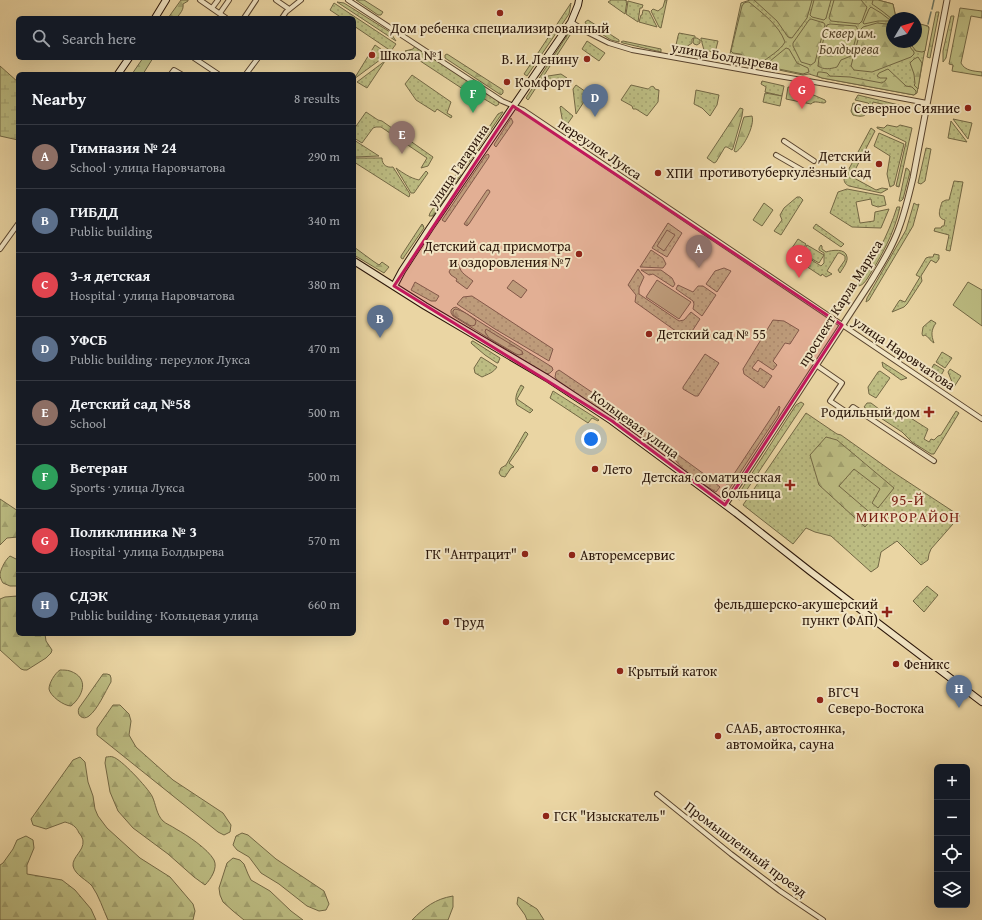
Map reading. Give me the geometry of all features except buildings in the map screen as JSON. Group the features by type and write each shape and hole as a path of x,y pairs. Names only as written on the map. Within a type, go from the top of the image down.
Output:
{"main road":[{"path":"156,16 166,0"},
{"name":"улица Гагарина","path":"394,286 430,228 571,22 579,0"},
{"path":"119,72 128,60"},
{"name":"Кольцевая улица","path":"356,262 432,310 547,378 612,420 982,702"}],"street":[{"path":"200,0 224,16"},
{"path":"212,8 218,0"},
{"path":"220,13 229,0"},
{"path":"245,16 256,0"},
{"path":"276,0 290,9"},
{"path":"283,16 300,0"},
{"name":"переулок Лукса","path":"348,0 502,101 523,110 674,212"},
{"name":"проспект Карла Маркса","path":"725,505 883,262 899,230 913,178 946,0"},
{"name":"улица Болдырева","path":"571,22 609,43 632,50 927,103"},
{"path":"197,60 215,72"},
{"path":"248,72 256,60"},
{"path":"784,141 814,161"},
{"path":"776,155 808,174"},
{"name":"улица Наровчатова","path":"674,212 982,419"},
{"path":"0,249 16,227"},
{"path":"816,365 842,382 830,401 848,413 853,407 934,461"},
{"name":"Промышленный проезд","path":"657,794 731,854 822,920"}],"highlighted area":[{"path":"513,106 842,325 725,505 612,421 394,286"}],"green space":[{"path":"181,0 188,0 183,4 182,10 178,16 169,16"},
{"path":"356,0 364,0 383,12 381,15 378,15"},
{"path":"611,0 627,1 625,14 608,2"},
{"path":"665,0 667,0 661,28 659,27 651,11 653,9 658,11 663,7"},
{"name":"Сквер им. Болдырева","path":"750,0 878,0 893,4 895,12 886,12 886,48 922,48 922,25 929,27 917,93 914,95 740,62 740,55 730,54 741,3"},
{"path":"754,0 812,0 807,18 792,38 788,37 777,21"},
{"path":"814,0 831,0 826,18 824,20 812,17 810,15"},
{"path":"834,0 861,0 867,7 862,21 859,24 831,21 829,18"},
{"path":"873,0 878,0 893,4 895,12 886,12 886,14 872,4"},
{"path":"628,1 643,5 642,8 640,8 638,22 626,14"},
{"path":"337,2 344,3 390,32 396,41"},
{"path":"749,2 770,20 779,30 785,42 777,51 760,64 741,61 742,55 731,51 742,6"},
{"path":"334,3 354,16 339,16 330,10"},
{"path":"571,3 569,14 527,76 524,74"},
{"path":"871,7 881,13 886,17 886,21 864,24 863,23"},
{"path":"960,8 982,11 982,18 971,16 961,63 967,69 982,72 982,76 952,71 953,65 949,64"},
{"path":"643,10 649,11 657,27 639,22"},
{"path":"936,12 939,12 930,58 927,57"},
{"path":"951,16 954,16 946,58 943,62 943,51"},
{"path":"356,18 396,44 391,51 356,27"},
{"path":"811,19 824,23 825,25 815,62 811,65 801,62 793,43"},
{"path":"588,20 619,40 619,42 611,40 586,24 585,22"},
{"path":"877,23 886,24 886,48 911,48 914,54 911,57 872,72 854,70 851,66 861,29"},
{"path":"922,24 928,26 929,29 925,51 916,51 914,48 922,48"},
{"path":"827,25 856,26 858,30 851,56 841,60 837,67 825,69 818,66 819,57 822,55 821,50"},
{"path":"572,28 574,29 528,100 526,98"},
{"path":"679,33 695,36 695,38 700,40 700,43 697,45 694,44 694,38 692,39 692,43 686,47 676,45"},
{"path":"701,38 718,41 716,49 713,52 704,50"},
{"path":"587,41 605,53 599,61 582,49"},
{"path":"623,41 661,49 661,52 621,42"},
{"path":"375,45 388,54 356,78"},
{"path":"415,46 498,101 499,104 496,106 476,94 472,95 405,51 413,49"},
{"path":"786,48 789,49 797,63 808,68 809,72 803,74 764,66"},
{"path":"447,54 503,90 503,93 501,95 445,58 445,55"},
{"path":"918,57 922,63 918,89 914,85 914,74 910,63"},
{"path":"142,60 152,60 144,72 133,72"},
{"path":"385,61 367,88 357,82"},
{"path":"0,66 16,80 16,140 0,136"},
{"path":"888,69 906,86 912,87 916,93 914,95 817,76 818,72 821,72 827,73 830,76 850,77 882,83 887,78 880,78 877,76 879,73"},
{"path":"561,74 567,78 564,83 546,88 542,85 548,76"},
{"path":"412,75 451,102 447,113 452,116 451,118 437,109 435,112 416,100 405,84"},
{"path":"762,81 784,86 782,96 765,92 766,87 761,84"},
{"path":"576,85 589,94 576,114 573,89"},
{"path":"631,85 648,89 653,86 655,89 659,90 658,102 647,116 636,109 633,109 632,106 621,100"},
{"path":"788,87 803,89 825,100 826,102 816,102 811,104 786,99"},
{"path":"696,90 719,95 717,105 710,116 702,108 694,104"},
{"path":"765,93 782,96 780,106 763,102"},
{"path":"858,95 907,107 907,110 873,102 872,107 868,103 855,100"},
{"path":"853,103 868,106 867,113 864,116 853,115 851,111"},
{"path":"561,106 573,116 566,126 563,124"},
{"path":"740,108 743,109 742,116 733,148 732,150 725,147 714,163 707,158"},
{"path":"366,112 382,121 433,157 428,166 421,168 427,158 381,127 373,128 362,143 356,139 356,126"},
{"path":"502,112 465,168 461,168 498,114"},
{"path":"752,116 752,125 748,136 736,152 734,151 744,117"},
{"path":"511,118 513,122 512,124 496,147 494,145 495,143"},
{"path":"953,119 972,123 968,139"},
{"path":"951,121 967,142 948,138"},
{"path":"887,125 897,127 900,125 912,128 899,187 896,186 906,142 877,128 884,128"},
{"path":"871,128 875,131 853,174 854,178 876,190 882,188 888,189 881,193 849,186 844,181 844,178"},
{"path":"879,133 904,144 894,185 890,187 887,174 890,156 874,146"},
{"path":"356,141 379,156 356,157"},
{"path":"926,148 931,149 925,181 921,184 918,183"},
{"path":"488,154 489,157 445,222 442,220"},
{"path":"356,158 382,158 385,166 393,167 410,194 409,197 356,163"},
{"path":"396,168 410,177 419,180 426,171 428,173 414,193 411,193"},
{"path":"906,168 910,172 903,199 899,201"},
{"path":"457,173 461,174 460,176 433,216 429,216 430,213"},
{"path":"954,181 963,182 950,251 946,250 949,235 934,231 935,228 941,228 944,226 945,220 940,217 940,210 942,202 949,200"},
{"path":"847,189 884,196 886,205 878,207 872,205 871,199 856,202 860,223 874,221 875,212 889,209 881,228 852,227 830,213 838,192"},
{"path":"487,190 490,192 467,226 464,224"},
{"path":"797,197 800,197 803,200 781,235 774,231 782,220 780,215 784,208"},
{"path":"764,203 773,210 762,226 753,220"},
{"path":"914,203 917,205 919,204 913,226 869,300 866,302 906,230"},
{"path":"897,207 900,207 894,227 886,245 867,279 862,285 857,286 880,248"},
{"path":"668,223 682,233 667,257 652,248"},
{"path":"422,224 424,228 403,259 401,258 401,256"},
{"path":"816,224 844,244 841,247 813,228"},
{"path":"667,230 675,235 664,251 657,246"},
{"path":"798,239 806,244 801,253 821,266 824,263 824,253 819,250 821,245 822,249 826,252 835,250 844,252 847,257 847,261 840,273 838,270 845,260 845,256 840,253 838,253 827,271 832,274 826,277 822,274 821,276 788,254"},
{"path":"807,245 824,255 819,263 802,253"},
{"path":"356,248 379,265 382,262 389,267 384,273 356,256"},
{"path":"651,250 663,258 666,264 663,268 640,267"},
{"path":"934,254 939,255 939,259 936,263 931,260 921,276 922,281 907,304 904,307 892,312 900,300 905,302 920,277 916,275 926,258 933,257"},
{"path":"454,262 459,265 464,274 473,281 467,289 456,281 457,279 449,272"},
{"path":"724,268 731,271 717,292 706,284 715,271"},
{"path":"638,269 644,277 639,288 639,294 679,321 684,320 691,312 700,319 687,339 635,302 636,295 628,285"},
{"path":"641,270 661,270 672,278 675,284 673,287 653,274 649,275"},
{"path":"513,280 527,290 521,298 507,288"},
{"path":"657,280 691,302 679,319 646,297"},
{"path":"415,282 439,296 436,301 431,301 411,290"},
{"path":"968,282 982,290 982,326 953,305"},
{"path":"678,285 693,292 698,286 703,286 716,295 702,316 693,309 693,301 676,289"},
{"path":"472,296 553,349 549,361 495,329 457,304 463,297"},
{"path":"456,307 552,367 553,370 546,374 453,316 451,310"},
{"path":"455,309 472,317 476,321 475,325 469,325 453,315 453,311"},
{"path":"773,320 784,321 799,330 790,344 785,343 773,361 777,365 773,370 758,360 752,368 758,372 760,368 772,376 764,388 744,374 743,369"},
{"path":"931,320 936,323 932,333 934,343 922,334 923,327"},
{"path":"486,329 522,351 523,354 516,354 489,338 485,332"},
{"path":"472,341 500,358 498,363 485,355 472,344"},
{"path":"942,352 952,358 945,368 936,362"},
{"path":"705,354 719,363 698,396 695,396 683,389 683,387"},
{"path":"481,357 497,367 492,372 482,377 475,373 474,368"},
{"path":"882,362 907,378 901,380 883,367"},
{"path":"934,364 944,370 939,379 929,373"},
{"path":"950,369 961,376 954,387 948,372"},
{"path":"559,370 599,397 635,425 636,428 634,430 630,429 557,380 555,377 556,372"},
{"path":"880,371 890,378 876,398 869,394 868,387"},
{"path":"521,385 524,387 517,399 533,410 530,413 517,405 516,402 516,395"},
{"path":"553,391 599,420 598,421 592,418 588,423 550,398"},
{"path":"801,402 804,404 740,500 736,498 796,405"},
{"path":"867,403 871,403 889,419 895,411 898,410 928,429 924,439 929,442 931,439 934,440 941,435 956,411 959,413 934,454 931,454 912,442 902,432 864,407"},
{"path":"779,406 778,415 728,491 724,489"},
{"path":"806,413 960,516 931,549 928,560 921,565 897,541 881,552 878,567 871,572 831,536 806,528 793,544 743,505"},
{"path":"642,430 671,450 668,454 641,437"},
{"path":"525,432 528,434 509,463 514,467 511,468 505,477 501,476 499,473 501,468 506,465"},
{"path":"826,437 837,440 894,488 878,508 872,503 880,489 854,469 839,486 874,516 865,527 819,485 810,455"},
{"path":"678,455 704,474 699,481 685,471 675,460"},
{"path":"708,477 720,487 716,492 703,484"},
{"path":"0,499 16,510 16,537 7,538 0,545"},
{"path":"10,556 16,559 16,586 10,586 3,583 0,577 7,559"},
{"path":"927,586 938,595 924,612 913,601"},
{"path":"16,596 16,636 45,636 46,641 52,650 46,658 27,670 21,669 0,650 0,599"},
{"path":"60,670 69,671 76,674 82,683 79,697 71,706 68,706 58,700 52,695 49,689 53,678"},
{"path":"103,674 110,675 111,682 92,713 87,717 82,718 78,713 79,708"},
{"path":"113,705 120,705 129,714 131,721 129,735 136,747 173,780 223,813 231,825 230,832 224,835 218,832 97,735 97,728"},
{"path":"80,757 85,762 88,782 98,816 107,828 140,858 170,877 193,904 195,911 193,920 108,920 99,898 92,886 74,869 74,860 83,845 82,838 77,829 65,822 46,829 33,825 31,819 73,760"},
{"path":"106,757 117,759 140,780 152,796 157,812 163,821 202,847 211,856 214,860 215,866 212,877 205,885 168,854 133,828 118,811 110,792 105,763"},
{"path":"242,833 248,835 276,859 324,891 329,904 326,910 319,911 307,906 279,884 261,873 249,857 237,850 233,845 236,836"},
{"path":"26,836 33,840 34,848 27,865 27,874 62,880 75,890 91,909 96,920 0,920 0,865 13,849 17,840"},
{"path":"233,858 240,860 244,864 251,880 270,891 303,920 244,920 233,911 223,902 219,888 227,863"},
{"path":"453,896 453,907 448,920 412,920 431,904 441,899"},
{"path":"518,897 537,909 544,920 527,920 517,904"}],"waterway":[{"path":"932,9 934,0"},
{"path":"928,24 931,12"}],"place":[{"name":"Дом ребенка специализированный","path":"500,13"},
{"name":"Школа №1","path":"372,55"},
{"name":"В. И. Ленину","path":"587,59"},
{"name":"Комфорт","path":"507,82"},
{"name":"Северное Сияние","path":"968,108"},
{"name":"Поликлиника № 3","path":"802,109"},
{"name":"Ветеран","path":"473,113"},
{"name":"УФСБ","path":"595,117"},
{"name":"Детский сад №58","path":"402,154"},
{"name":"Детский противотуберкулёзный сад","path":"879,164"},
{"name":"ХПИ","path":"658,173"},
{"name":"Детский сад присмотра и оздоровления №7","path":"579,254"},
{"name":"Гимназия № 24","path":"699,268"},
{"name":"3-я детская","path":"799,278"},
{"name":"Детский сад № 55","path":"649,334"},
{"name":"ГИБДД","path":"380,338"},
{"name":"Родильный дом","path":"929,412"},
{"name":"Лето","path":"595,469"},
{"name":"Детская соматическая больница","path":"790,485"},
{"name":"ГК \"Антрацит\"","path":"525,554"},
{"name":"Авторемсервис","path":"572,555"},
{"name":"фельдшерско-акушерский пункт (ФАП)","path":"887,612"},
{"name":"Труд","path":"446,622"},
{"name":"Феникс","path":"896,664"},
{"name":"Крытый каток","path":"620,671"},
{"name":"ВГСЧ Северо-Востока","path":"820,700"},
{"name":"СДЭК","path":"959,708"},
{"name":"СААБ, автостоянка, автомойка, сауна","path":"718,736"},
{"name":"ГСК \"Изыскатель\"","path":"546,816"}],"district":[{"name":"95-Й МИКРОРАЙОН","path":"908,508"}]}
